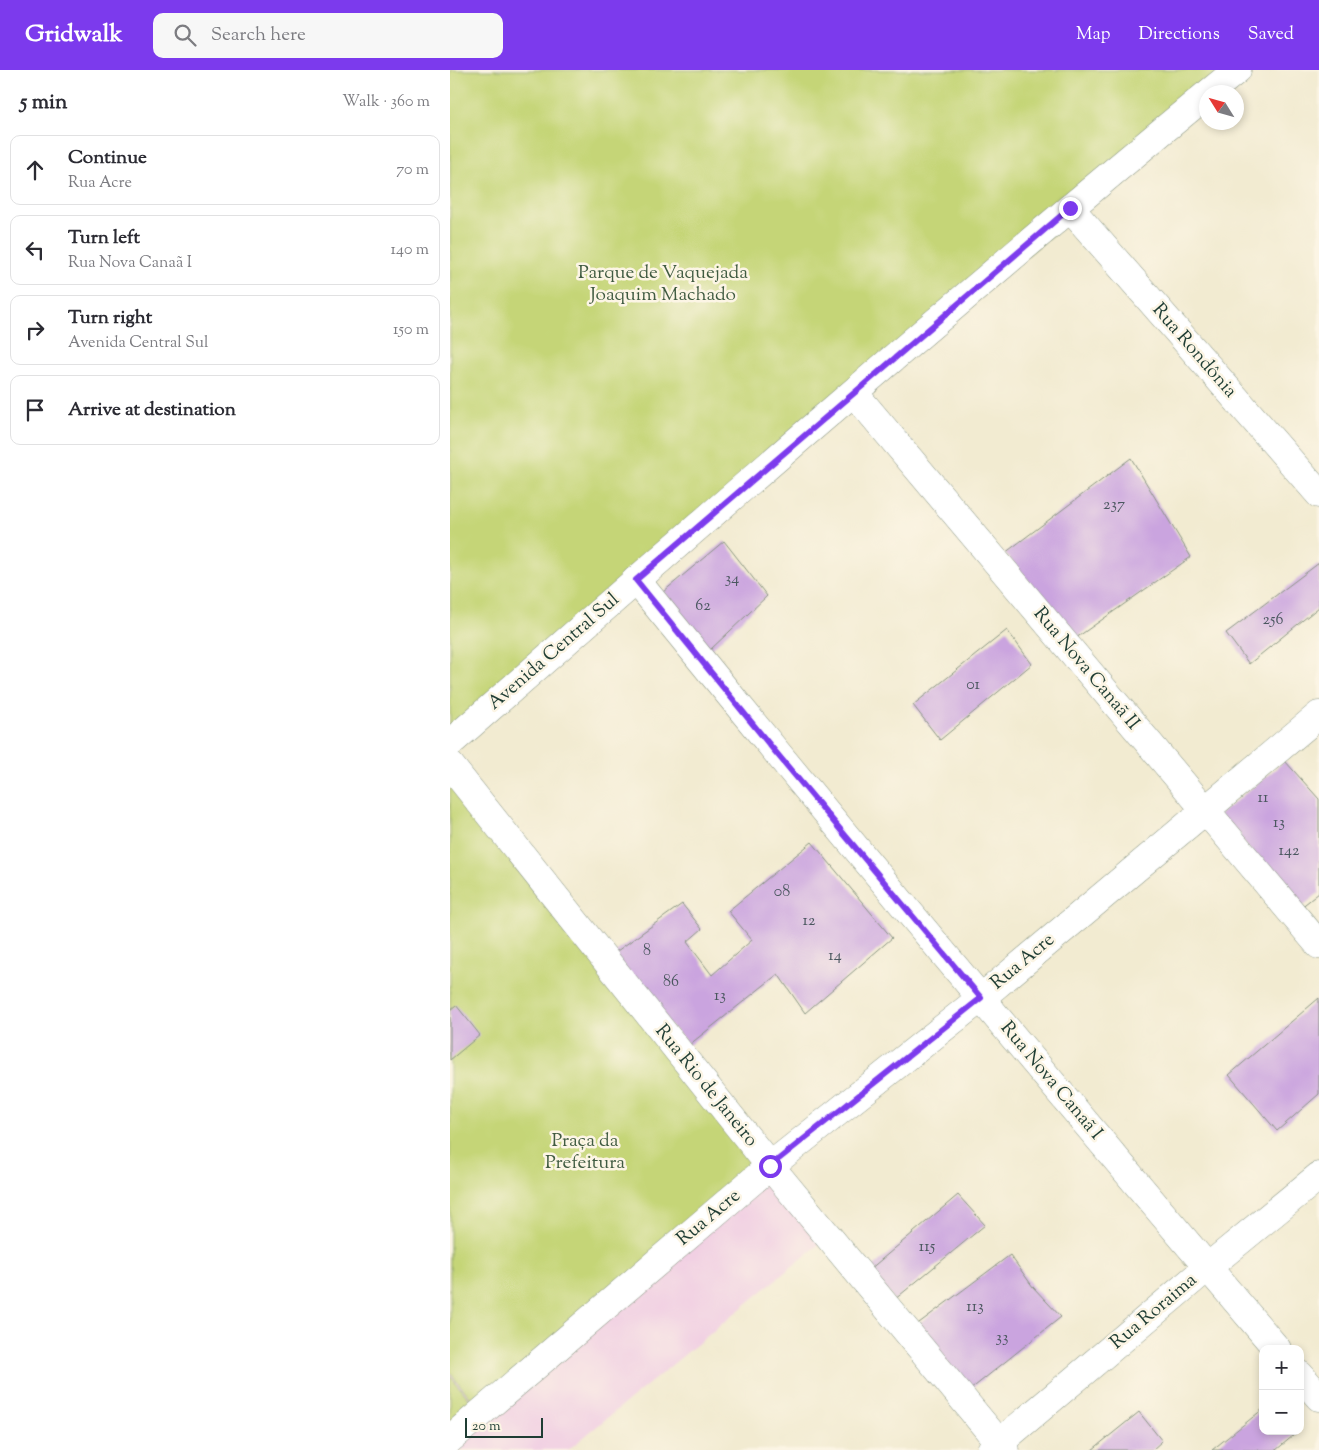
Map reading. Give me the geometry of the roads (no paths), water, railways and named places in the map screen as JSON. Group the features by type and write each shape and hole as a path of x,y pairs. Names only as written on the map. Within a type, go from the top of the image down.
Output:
{"street":[{"path":"1219,85 1237,70"},
{"name":"Avenida Central Sul","path":"450,743 854,393 1070,208 1199,101"},
{"name":"Rua Rondônia","path":"1070,208 1319,494"},
{"name":"Rua Nova Canaã II","path":"854,393 1319,945"},
{"name":"Rua Nova Canaã I","path":"636,580 773,749 1275,1345"},
{"name":"Rua Acre","path":"450,1439 763,1172 981,998 1319,714"},
{"name":"Rua Rio de Janeiro","path":"450,765 763,1172"},
{"name":"Rua Rio de Janeiro","path":"450,796 995,1448"},
{"name":"Rua Roraima","path":"995,1448 1208,1267 1319,1176"},
{"path":"1304,1381 1319,1398"}],"park label":[{"name":"Parque de Vaquejada Joaquim Machado","path":"663,284"},
{"name":"Praça da Prefeitura","path":"585,1152"}]}
